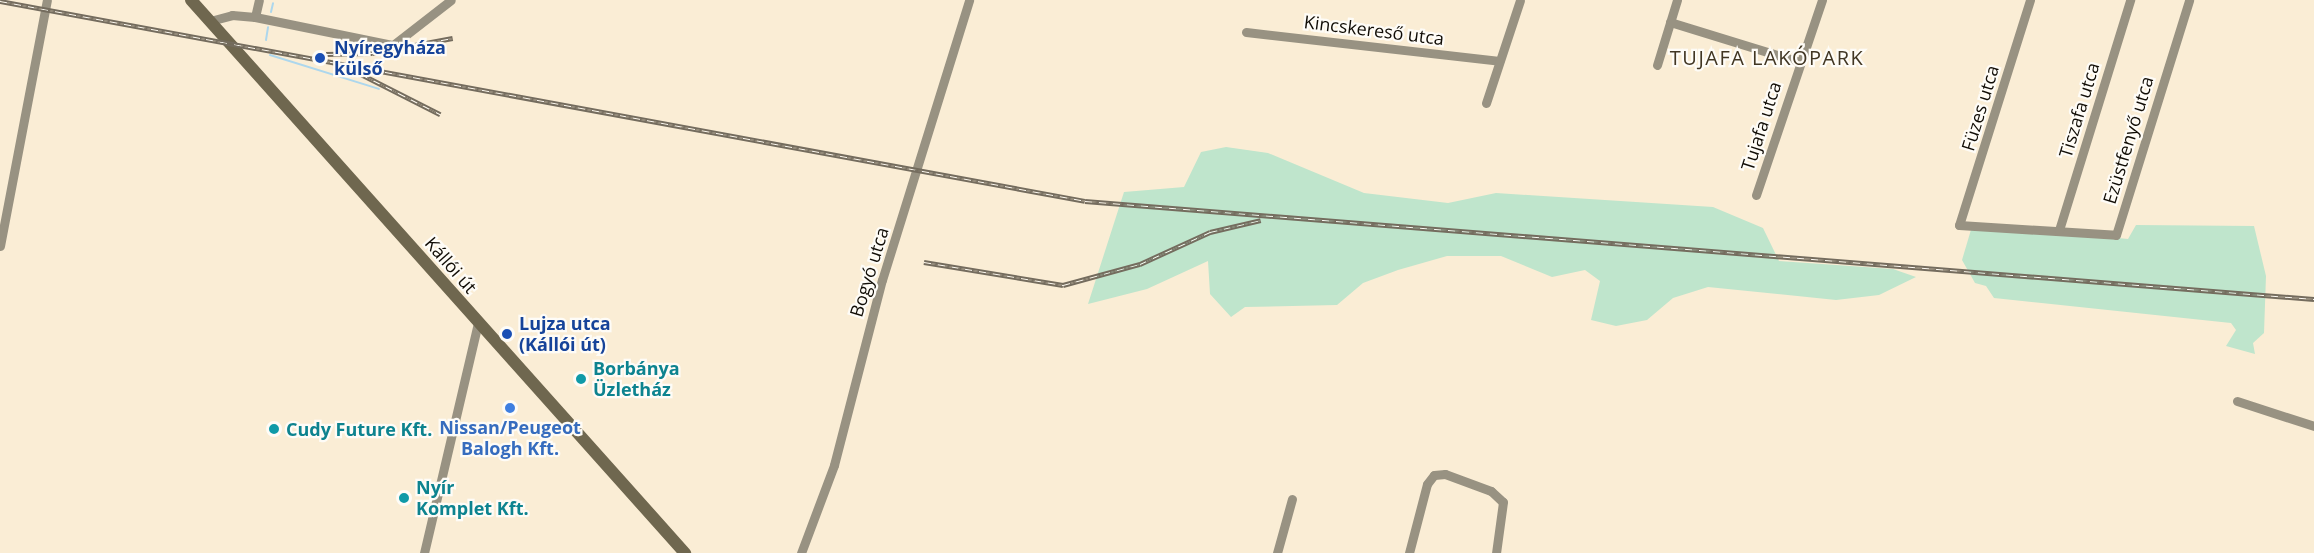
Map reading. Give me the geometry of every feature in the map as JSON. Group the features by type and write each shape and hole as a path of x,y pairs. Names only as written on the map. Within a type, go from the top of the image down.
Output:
{"main road":[{"name":"Kállói út","path":"191,0 685,553"}],"street":[{"path":"255,17 259,0"},
{"path":"210,21 232,15 255,17 393,45 451,0"},
{"name":"Bogyó utca","path":"801,553 834,465 882,280 969,0"},
{"path":"1486,103 1520,0"},
{"path":"1656,65 1677,0"},
{"name":"Tujafa utca","path":"1756,195 1822,0"},
{"name":"Füzes utca","path":"1956,235 2030,0"},
{"name":"Tiszafa utca","path":"2059,230 2130,0"},
{"name":"Ezüstfenyő utca","path":"2059,230 2116,235 2189,0"},
{"path":"0,246 46,2"},
{"path":"1670,22 1800,62"},
{"name":"Kincskereső utca","path":"1246,32 1499,61"},
{"path":"1959,225 2059,230"},
{"path":"424,553 478,323"},
{"path":"2237,401 2314,426"},
{"path":"1409,553 1427,484 1434,475 1445,474 1491,491 1503,502 1505,518 1496,553"},
{"path":"1277,553 1292,499"}],"green space":[{"path":"1226,147 1268,153 1364,193 1448,203 1496,193 1713,207 1763,228 1779,261 1893,269 1916,277 1879,295 1836,300 1708,287 1673,298 1647,320 1616,326 1591,320 1600,281 1585,270 1552,277 1501,256 1447,256 1398,270 1363,283 1337,305 1245,307 1231,317 1210,294 1208,261 1147,289 1088,304 1124,192 1184,187 1201,152"},
{"path":"1973,223 2128,239 2136,225 2254,226 2266,276 2264,333 2253,343 2255,354 2226,346 2236,330 2231,323 1994,298 1986,286 1975,283 1962,260"}],"waterway":[{"path":"271,12 273,3"},
{"path":"266,40 268,27"},
{"path":"270,55 379,89"}],"railway":[{"path":"0,1 1085,201 2314,299"},
{"path":"326,54 372,53 453,38"},
{"path":"361,74 440,114"},
{"path":"924,262 1063,285 1140,264 1210,232 1261,220"}],"place":[{"name":"Nyíregyháza külső","path":"320,58"},
{"name":"Lujza utca (Kállói út)","path":"507,334"},
{"name":"Borbánya Üzletház","path":"581,379"},
{"name":"Nissan/Peugeot Balogh Kft.","path":"510,408"},
{"name":"Cudy Future Kft.","path":"274,429"},
{"name":"Nyír Komplet Kft.","path":"404,498"}],"district":[{"name":"TUJAFA LAKÓPARK","path":"1767,57"}]}
